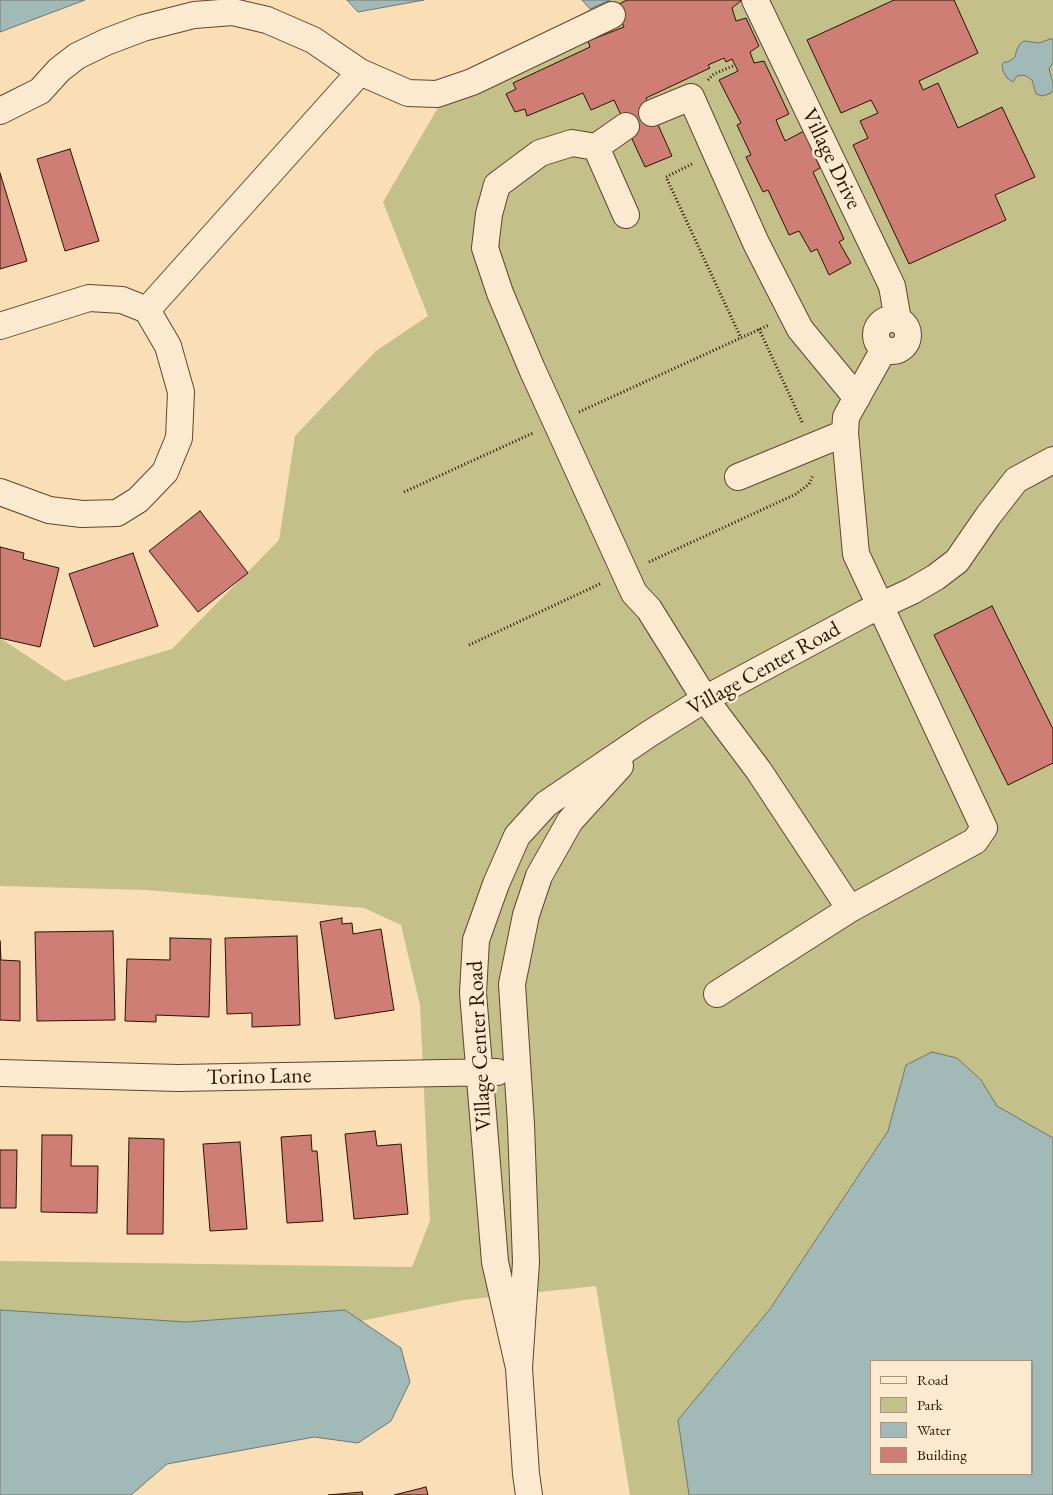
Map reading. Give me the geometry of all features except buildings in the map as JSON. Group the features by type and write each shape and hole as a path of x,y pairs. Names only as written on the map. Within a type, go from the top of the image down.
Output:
{"street":[{"name":"Village Drive","path":"755,0 892,286 898,320 908,331 907,342 904,346 894,351 884,349 846,417 845,433 856,554 984,828 975,840 850,910"},
{"path":"0,111 40,90 59,70 77,56 106,42 143,28 194,15 233,12 266,20 313,40 360,72 408,93 437,94 472,82 612,15"},
{"path":"147,310 360,72"},
{"path":"652,113 691,97 756,243 800,329 857,398"},
{"path":"626,126 596,147 572,143 540,153 497,185 489,214 485,248 500,293 532,368 634,593 649,609 705,699 759,771 850,910 717,994"},
{"path":"596,147 626,215"},
{"path":"0,326 89,298 122,300 147,310 168,346 181,392 179,438 165,472 138,500 116,513 82,514 49,510 0,492"},
{"path":"738,477 845,433"},
{"name":"Village Center Road","path":"519,1368 495,1262 474,993 476,940 496,884 517,836 546,804 649,734 705,699 936,577 956,561 1016,480 1053,460"},
{"name":"Village Center Road","path":"529,1495 519,1368 526,1262 518,1072 512,984 526,915 539,876 570,822 649,734"},
{"name":"Torino Lane","path":"0,1073 178,1078 518,1072"}],"path":[{"path":"716,154 666,177 742,338"},
{"path":"404,492 792,314"},
{"path":"469,645 796,494 809,484 815,471 816,458 813,446 759,329"}],"green space":[{"path":"592,0 1053,0 1053,1495 630,1495 596,1286 463,1300 230,1348 0,1320 0,1261 412,1267 430,1221 420,1005 401,925 364,908 146,890 0,886 0,638 65,681 172,649 279,540 295,436 376,351 428,316 383,202 450,87 590,9"}],"water":[{"path":"0,0 85,0 0,32"},
{"path":"347,0 424,0 358,12"},
{"path":"582,0 610,0 590,9"},
{"path":"1053,39 1053,63 1049,69 1053,83 1051,93 1043,96 1036,94 1032,80 1024,75 1017,76 1013,82 1007,78 1002,65 1004,62 1008,62 1015,57 1020,44 1024,41 1039,43"},
{"path":"932,1052 957,1058 981,1080 997,1106 1053,1138 1053,1495 689,1495 678,1420 770,1309 888,1131 906,1065"},
{"path":"0,1310 186,1322 345,1310 401,1348 410,1382 391,1421 358,1443 314,1437 167,1464 131,1495 0,1495"}]}
